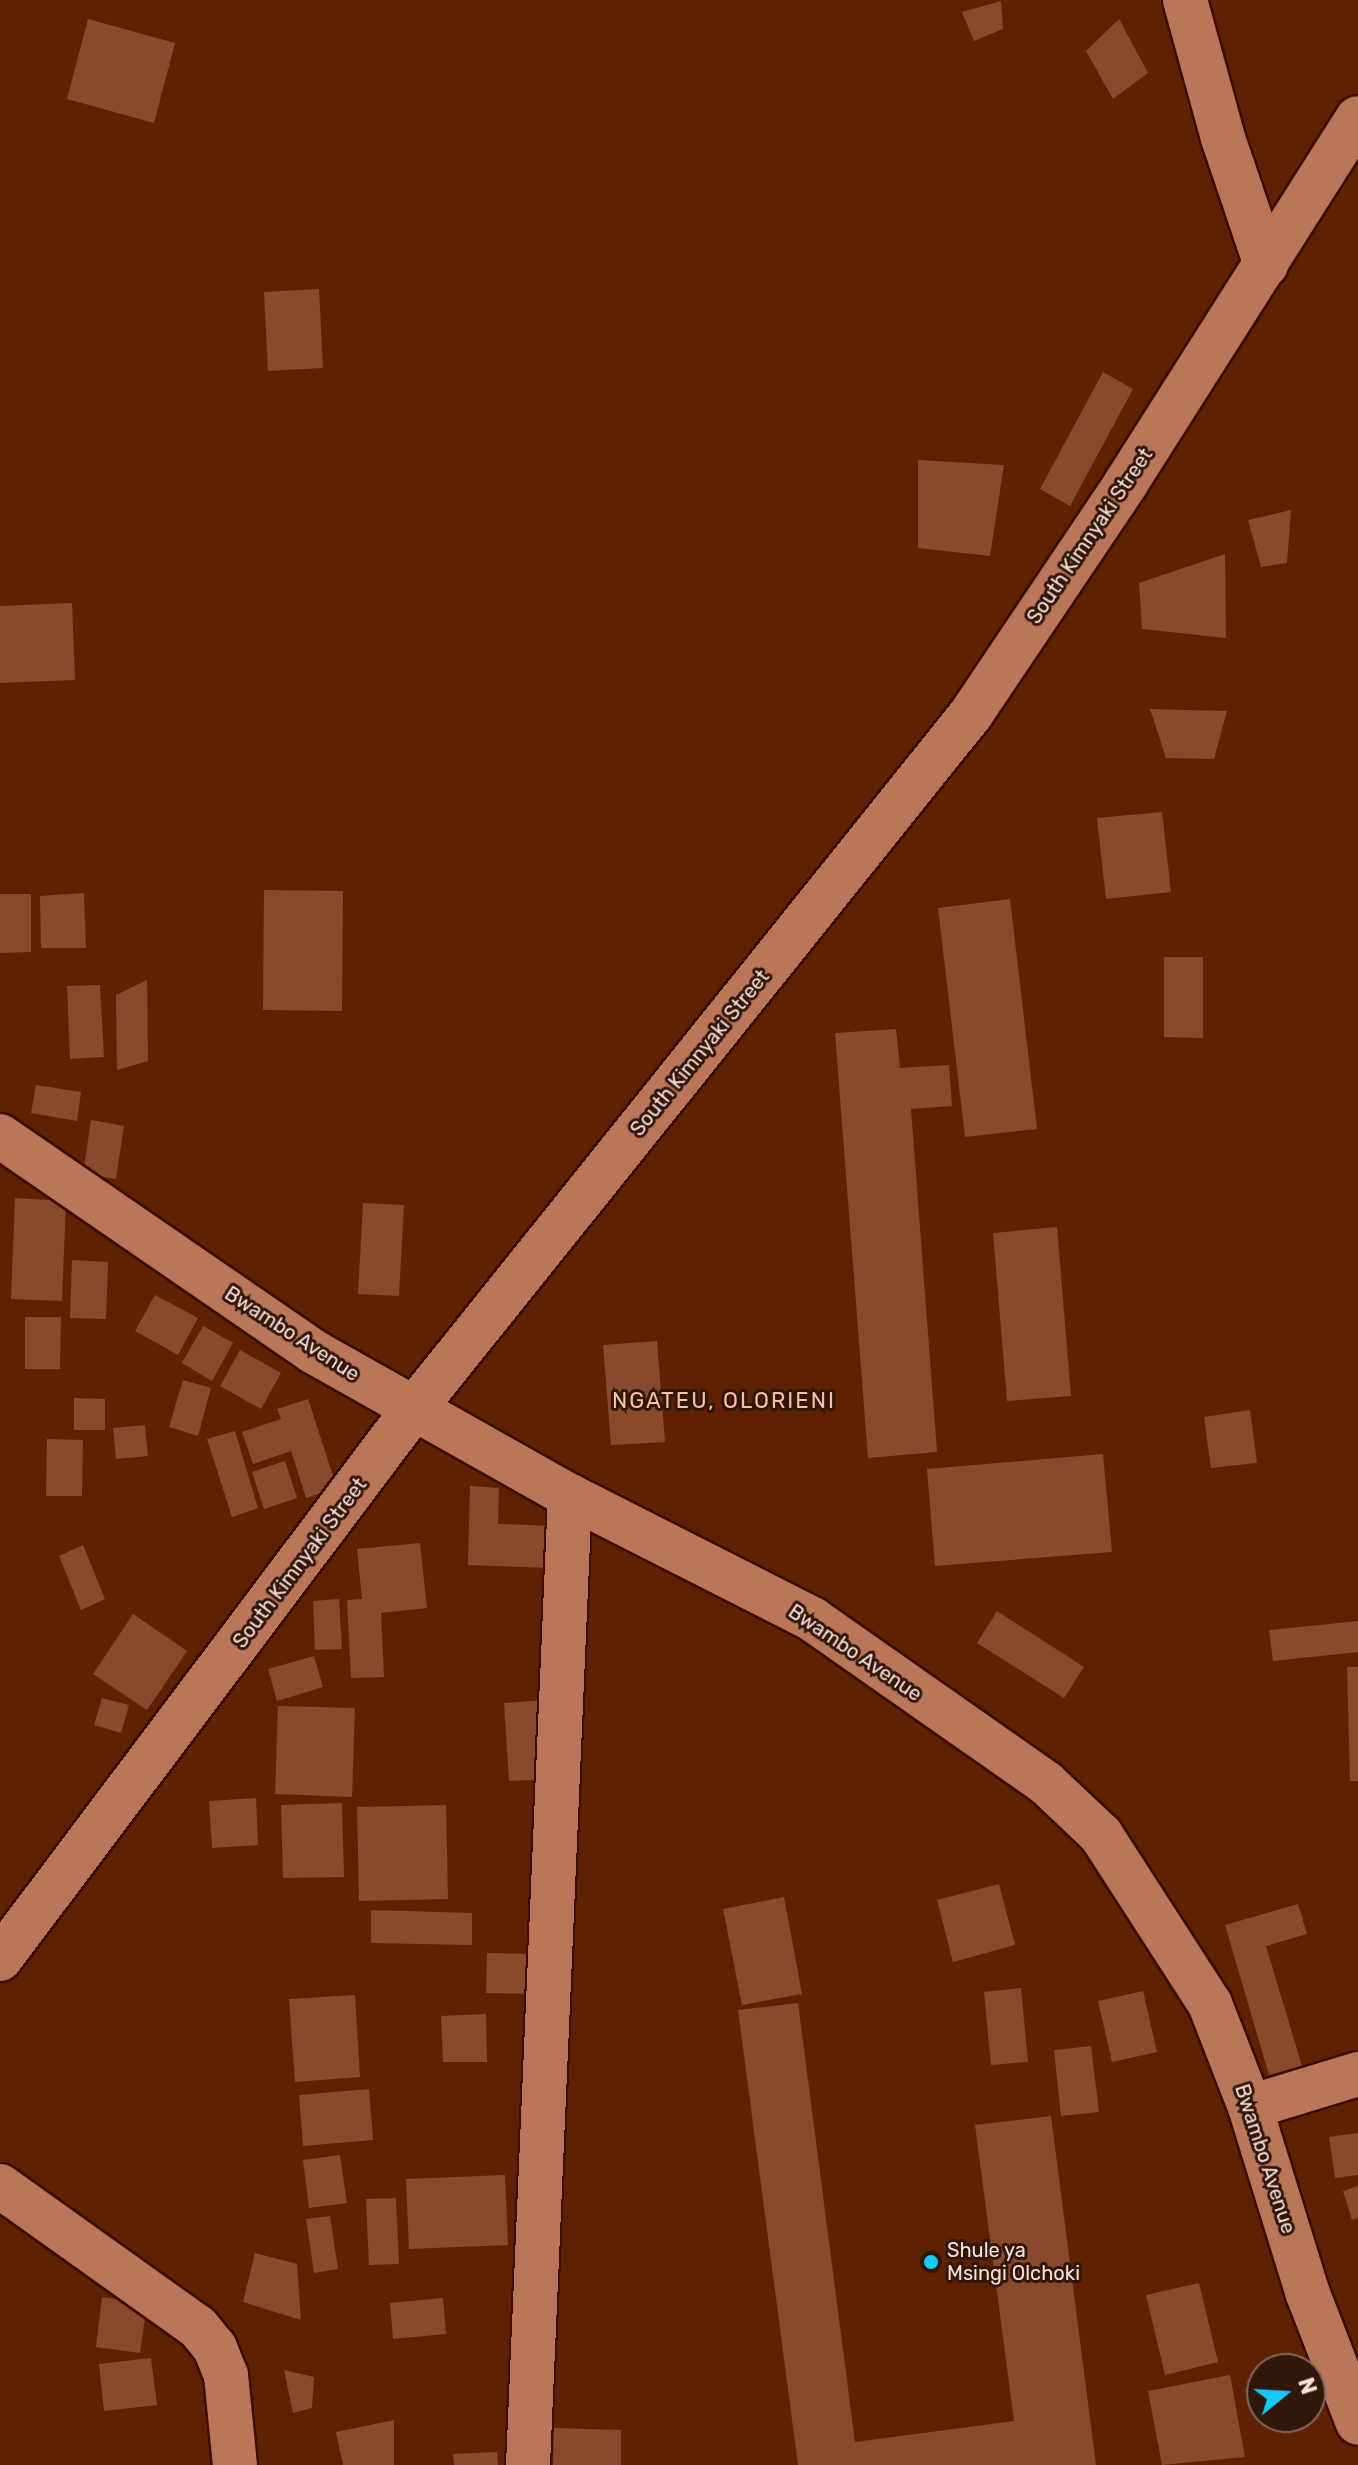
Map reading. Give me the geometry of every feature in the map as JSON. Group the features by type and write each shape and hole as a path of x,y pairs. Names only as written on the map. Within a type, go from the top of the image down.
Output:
{"street":[{"path":"1185,0 1266,265"},
{"name":"South Kimnyaki Street","path":"0,1959 413,1410 971,714 1266,265 1358,118"},
{"name":"Bwambo Avenue","path":"0,1136 314,1352 570,1496 812,1619 1046,1783 1101,1835 1210,2004 1250,2107 1308,2294 1358,2423"},
{"path":"528,2465 570,1496"},
{"path":"1250,2107 1358,2074"},
{"path":"0,2186 198,2327 215,2348 226,2375 235,2465"}],"building":[{"path":"1001,1 1003,29 974,41 962,12"},
{"path":"88,19 175,43 154,123 67,99"},
{"path":"1119,19 1148,73 1113,99 1086,51"},
{"path":"319,289 323,368 268,371 264,292"},
{"path":"1103,372 1133,389 1070,506 1040,489"},
{"path":"918,460 1004,465 990,556 918,548"},
{"path":"1291,510 1287,563 1261,567 1248,520"},
{"path":"1225,554 1226,638 1142,629 1139,583"},
{"path":"72,603 75,680 0,683 0,606"},
{"path":"1150,709 1227,711 1214,759 1166,758"},
{"path":"1162,812 1171,892 1106,899 1097,818"},
{"path":"264,890 343,891 342,1011 263,1010"},
{"path":"84,893 86,948 41,948 40,896"},
{"path":"0,894 31,894 31,952 0,953"},
{"path":"1010,899 1037,1129 965,1137 938,908"},
{"path":"1164,957 1203,957 1203,1038 1164,1037"},
{"path":"147,980 148,1061 117,1070 116,995"},
{"path":"100,985 104,1057 70,1059 67,986"},
{"path":"896,1029 900,1068 949,1065 952,1106 911,1109 937,1452 868,1458 835,1033"},
{"path":"36,1085 81,1092 77,1121 31,1113"},
{"path":"91,1120 124,1126 116,1179 83,1174"},
{"path":"15,1198 66,1201 62,1301 11,1299"},
{"path":"363,1203 404,1205 399,1296 358,1294"},
{"path":"1057,1227 1071,1396 1007,1401 993,1233"},
{"path":"72,1260 108,1262 106,1319 70,1318"},
{"path":"155,1295 198,1318 178,1355 135,1331"},
{"path":"25,1317 61,1317 60,1369 25,1369"},
{"path":"203,1326 233,1343 212,1381 182,1363"},
{"path":"657,1341 665,1442 611,1445 603,1345"},
{"path":"240,1350 281,1373 261,1409 220,1386"},
{"path":"183,1380 211,1388 198,1436 169,1427"},
{"path":"74,1398 105,1399 105,1430 74,1430"},
{"path":"308,1399 337,1488 306,1498 291,1451 253,1464 242,1432 281,1419 277,1409"},
{"path":"1250,1410 1257,1463 1211,1468 1204,1417"},
{"path":"145,1425 148,1456 116,1459 113,1428"},
{"path":"235,1431 258,1508 232,1517 207,1439"},
{"path":"47,1439 83,1440 82,1496 46,1496"},
{"path":"1103,1454 1112,1552 935,1566 927,1469"},
{"path":"285,1461 297,1498 264,1509 252,1472"},
{"path":"470,1486 499,1488 498,1524 553,1526 552,1568 468,1565"},
{"path":"420,1543 427,1608 381,1613 384,1677 351,1678 347,1600 362,1599 357,1549"},
{"path":"83,1545 105,1599 81,1610 59,1556"},
{"path":"339,1599 342,1649 315,1650 313,1601"},
{"path":"997,1611 1084,1667 1064,1698 977,1643"},
{"path":"133,1614 187,1651 147,1710 93,1674"},
{"path":"1358,1621 1358,1652 1273,1661 1269,1630"},
{"path":"314,1656 323,1687 277,1701 268,1669"},
{"path":"1347,1667 1358,1667 1358,1781 1350,1781"},
{"path":"102,1698 129,1705 121,1733 94,1725"},
{"path":"546,1700 552,1779 509,1781 504,1703"},
{"path":"278,1706 355,1708 352,1797 275,1794"},
{"path":"256,1798 258,1845 212,1848 209,1801"},
{"path":"342,1803 344,1877 283,1878 281,1805"},
{"path":"446,1805 448,1899 359,1901 357,1807"},
{"path":"999,1884 1015,1945 953,1962 937,1900"},
{"path":"784,1897 802,1994 742,2005 723,1909"},
{"path":"1298,1904 1307,1934 1266,1946 1302,2066 1269,2075 1225,1925"},
{"path":"371,1910 472,1913 472,1945 371,1943"},
{"path":"487,1953 535,1954 533,1994 486,1993"},
{"path":"1021,1988 1028,2062 991,2065 984,1992"},
{"path":"1143,1991 1157,2052 1112,2062 1098,2001"},
{"path":"355,1995 360,2077 295,2082 289,1999"},
{"path":"798,2003 855,2442 1014,2421 975,2125 1051,2116 1096,2465 798,2465 738,2010"},
{"path":"486,2014 487,2062 443,2062 441,2016"},
{"path":"1091,2046 1099,2112 1061,2116 1054,2050"},
{"path":"369,2089 373,2140 303,2146 299,2095"},
{"path":"1358,2133 1358,2175 1335,2178 1329,2137"},
{"path":"340,2155 347,2203 309,2208 303,2160"},
{"path":"505,2175 508,2245 409,2249 406,2179"},
{"path":"1358,2186 1358,2218 1352,2220 1343,2191"},
{"path":"396,2198 399,2264 369,2265 366,2199"},
{"path":"330,2216 338,2269 314,2273 306,2219"},
{"path":"255,2253 297,2264 301,2320 243,2302"},
{"path":"1199,2283 1218,2362 1165,2375 1146,2295"},
{"path":"102,2297 147,2303 140,2353 96,2347"},
{"path":"443,2298 446,2334 393,2339 390,2303"},
{"path":"151,2358 157,2405 104,2411 99,2364"},
{"path":"284,2370 314,2377 312,2408 293,2413"},
{"path":"1230,2375 1245,2457 1162,2465 1148,2391"},
{"path":"394,2420 394,2465 343,2465 336,2432"},
{"path":"554,2428 621,2430 621,2465 553,2465"},
{"path":"497,2452 498,2465 454,2465 453,2454"}],"place":[{"name":"Shule ya Msingi Olchoki","path":"931,2262"}],"district":[{"name":"NGATEU, OLORIENI","path":"724,1401"}]}
